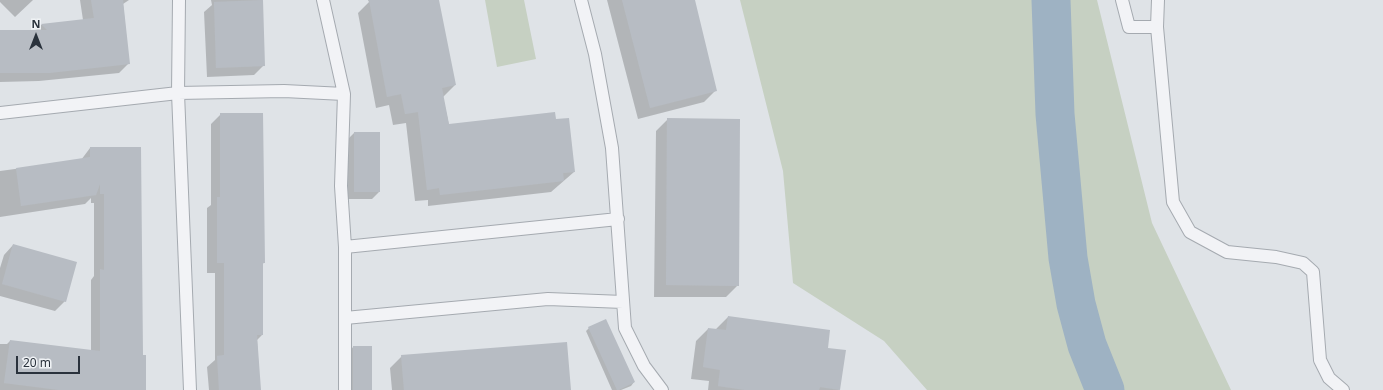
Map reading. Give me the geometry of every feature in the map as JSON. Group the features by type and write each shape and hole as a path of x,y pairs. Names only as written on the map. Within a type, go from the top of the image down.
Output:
{"lane":[{"path":"179,0 178,93 190,390"},
{"path":"323,0 344,94 341,186 345,247 345,390"},
{"path":"581,0 595,54 612,148 625,328 644,366 662,390"},
{"path":"1122,0 1129,27 1158,27"},
{"path":"1158,0 1158,27 1173,202 1190,232 1227,252 1276,257 1303,263 1312,272 1320,360 1328,378 1343,390"},
{"path":"0,113 178,93 284,91 344,94"},
{"path":"345,247 618,219"},
{"path":"345,318 548,299 623,302"}],"green space":[{"path":"485,0 524,0 536,59 497,67"},
{"path":"740,0 1097,0 1152,223 1231,390 927,390 884,341 793,283 783,171"}],"building":[{"path":"91,0 123,0 130,64 49,73 0,73 0,30 47,30 41,24 94,18"},
{"path":"263,0 265,66 216,68 214,2"},
{"path":"369,0 439,0 456,85 442,88 449,124 555,112 556,119 569,118 575,172 563,173 564,181 440,195 439,188 427,190 418,112 405,114 401,94 387,97"},
{"path":"622,0 695,0 717,91 650,108"},
{"path":"220,113 263,113 265,263 263,263 263,335 257,335 261,390 219,390 217,356 224,355 224,263 217,263 217,197 220,197"},
{"path":"667,118 740,119 739,286 666,285"},
{"path":"354,132 380,132 380,192 354,192"},
{"path":"90,147 141,147 143,355 146,355 146,390 59,390 4,383 10,340 100,351 100,269 104,270 104,194 100,194 100,184 96,195 21,206 16,168 90,157"},
{"path":"13,244 77,262 66,302 2,284"},
{"path":"728,316 830,330 828,348 846,350 840,390 820,387 819,390 745,390 718,386 720,370 703,367 708,328 726,330"},
{"path":"606,319 635,382 619,390 617,390 588,327"},
{"path":"567,342 571,390 404,390 401,355"},
{"path":"353,346 372,346 372,390 353,390"}],"waterway":[{"path":"1051,0 1055,114 1068,258 1076,304 1087,345 1105,390"}]}
